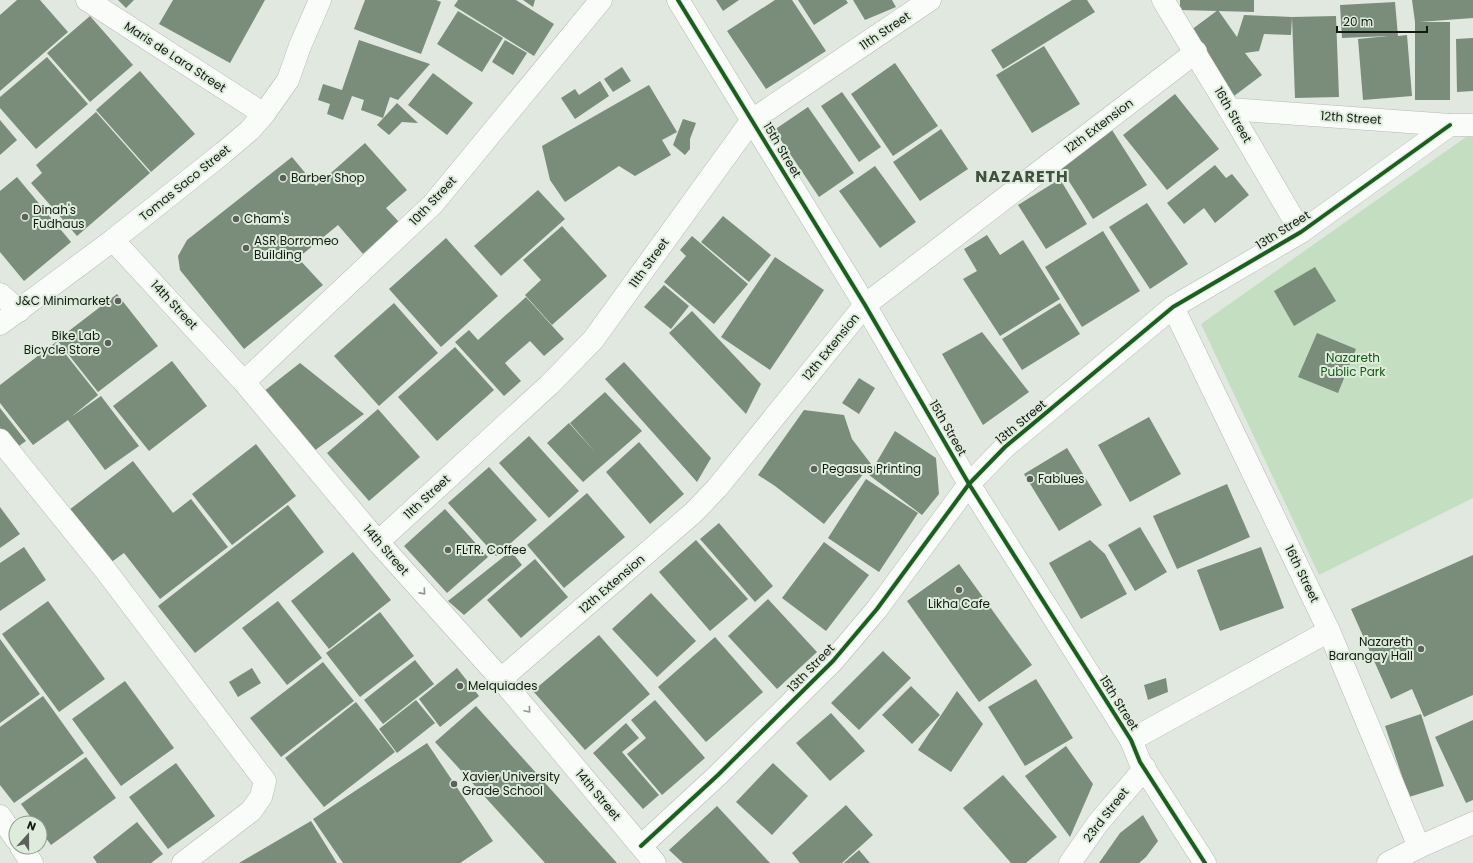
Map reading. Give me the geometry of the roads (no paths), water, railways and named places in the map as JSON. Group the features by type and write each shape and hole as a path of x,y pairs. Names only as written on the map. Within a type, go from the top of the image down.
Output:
{"street":[{"name":"Maris de Lara Street","path":"87,0 264,114"},
{"name":"Tomas Saco Street","path":"0,324 113,240 223,154 250,130 264,114 288,80 300,46 320,0"},
{"name":"10th Street","path":"244,382 433,204 601,0"},
{"name":"15th Street","path":"678,0 865,305 969,484 1131,740 1140,762 1205,863"},
{"name":"11th Street","path":"378,542 549,385 593,340 752,120 930,0"},
{"name":"16th Street","path":"1163,0 1196,52 1300,232"},
{"name":"12th Extension","path":"502,679 693,513 717,488 865,305 1196,52"},
{"name":"12th Street","path":"1229,109 1450,125 1473,125"},
{"name":"13th Street","path":"641,846 718,775 833,662 877,609 969,484 1005,447 1173,307 1300,232 1450,125"},
{"name":"14th Street","path":"113,240 244,382 378,542 502,679 655,863"},
{"path":"0,294 19,311"},
{"name":"16th Street","path":"1173,307 1329,631 1419,847"},
{"path":"0,440 106,571 265,780 261,797 251,811 183,863"},
{"path":"1131,740 1329,631"},
{"name":"23rd Street","path":"1070,863 1098,823 1145,768"},
{"path":"0,816 8,828"},
{"path":"1388,863 1419,847 1473,823"}],"place":[{"name":"Barber Shop","path":"283,178"},
{"name":"Dinah's Fudhaus","path":"25,217"},
{"name":"Cham's","path":"236,219"},
{"name":"ASR Borromeo Building","path":"246,248"},
{"name":"J&C Minimarket","path":"118,301"},
{"name":"Bike Lab Bicycle Store","path":"108,343"},
{"name":"Pegasus Printing","path":"814,469"},
{"name":"Fablues","path":"1030,479"},
{"name":"FLTR. Coffee","path":"448,550"},
{"name":"Likha Cafe","path":"959,590"},
{"name":"Nazareth Barangay Hall","path":"1421,649"},
{"name":"Melquiades","path":"460,686"},
{"name":"Xavier University Grade School","path":"454,784"}],"district":[{"name":"NAZARETH","path":"1022,176"}],"park label":[{"name":"Nazareth Public Park","path":"1353,365"}]}
